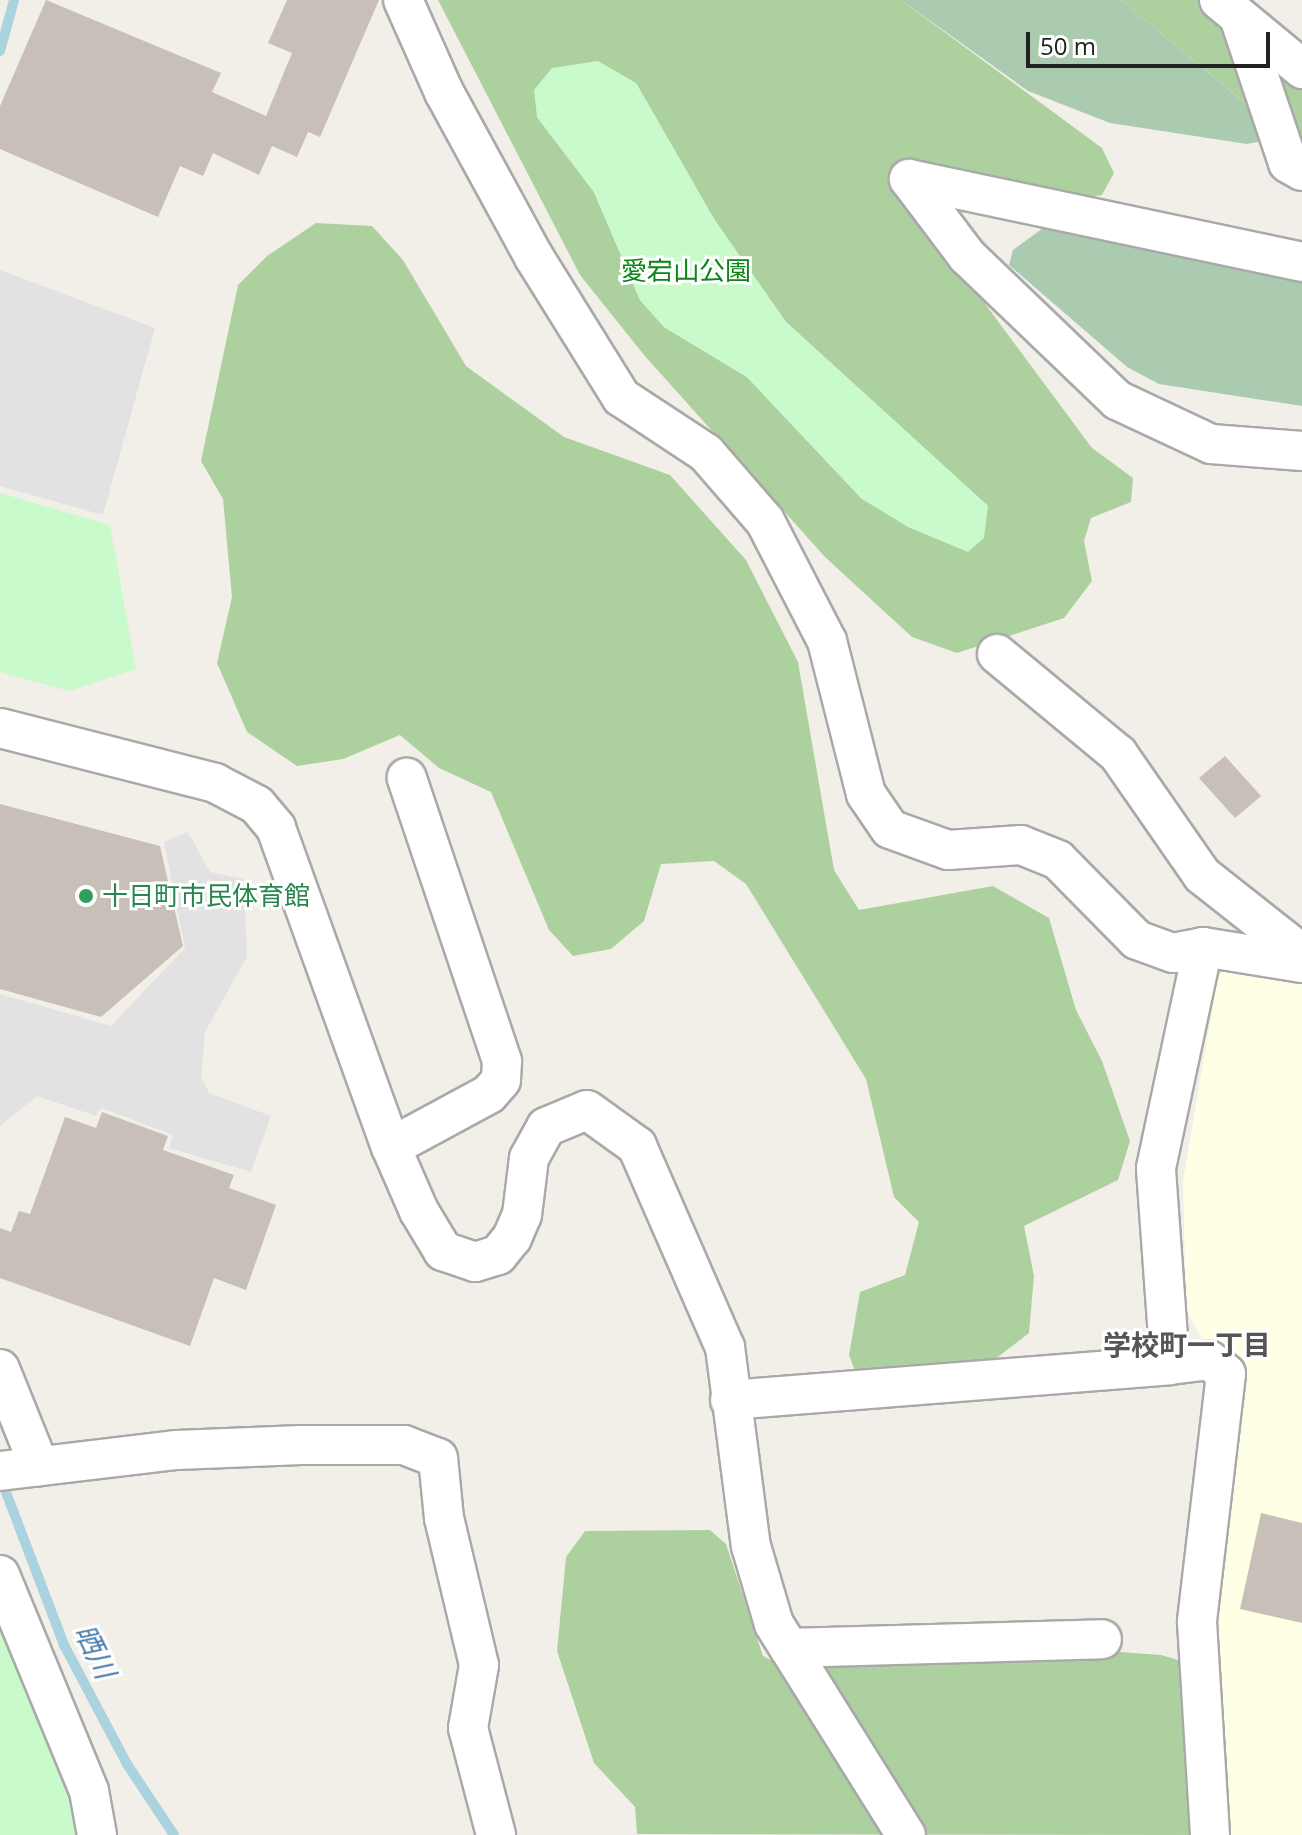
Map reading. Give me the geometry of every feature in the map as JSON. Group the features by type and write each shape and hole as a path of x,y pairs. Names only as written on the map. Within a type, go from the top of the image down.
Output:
{"street":[{"path":"403,0 444,92 534,257 621,397 706,453 765,521 827,641 866,794 890,829 948,850 1021,845 1058,860 1137,940 1173,953 1203,947 1302,963"},
{"path":"1230,10 1302,69"},
{"path":"1230,10 1288,163 1302,171"},
{"path":"1302,262 909,179 967,256 1117,400 1211,444 1302,451"},
{"path":"997,654 1118,754 1202,875 1302,954"},
{"path":"0,728 215,783 257,805 276,828 391,1147 419,1211 443,1251 475,1262 498,1255 512,1238 522,1215 529,1158 546,1127 587,1110 637,1146 725,1347 751,1546 774,1624 906,1835"},
{"path":"391,1147 489,1094 501,1080 502,1061 407,778"},
{"path":"1170,1365 1156,1168 1203,947"},
{"path":"730,1400 1209,1360 1226,1374 1197,1622 1210,1835"},
{"path":"0,1369 39,1466"},
{"path":"0,1471 177,1450 301,1445 404,1445 438,1458 444,1518 479,1665 468,1728 496,1835"},
{"path":"0,1575 89,1791 97,1835"},
{"path":"789,1648 1102,1639"}],"shaded area":[{"path":"901,0 1121,0 1286,137 1247,144 1110,123 1028,91"},
{"path":"1050,223 1302,272 1302,406 1159,384 1127,367 1009,265 1013,250"},
{"path":"0,270 155,328 103,515 0,486"},
{"path":"188,832 210,872 244,879 247,957 205,1032 201,1077 209,1093 271,1116 251,1172 169,1148 173,1135 101,1108 96,1116 37,1096 0,1126 0,994 111,1026 185,948 164,842"},
{"path":"1239,962 1302,978 1302,1835 1227,1835 1213,1623 1236,1399 1186,1310 1183,1181 1218,975"}],"green space":[{"path":"438,0 901,0 1102,148 1114,173 1102,195 1012,211 961,191 917,212 1092,448 1133,478 1131,502 1091,518 1084,541 1092,581 1064,618 957,653 912,637 825,557 644,355 580,275","holes":["636,83 714,219 786,322 988,506 862,499 747,377 664,327 640,300 594,192 537,117"]},
{"path":"1121,0 1220,0 1302,72 1302,150"},
{"name":"愛宕山公園","path":"598,61 636,83 714,219 786,322 988,506 984,538 968,552 908,527 862,499 747,377 664,327 640,300 594,192 537,117 534,90 552,68"},
{"path":"316,223 372,226 403,260 466,366 564,437 670,475 746,560 798,662 834,870 859,910 993,886 1049,918 1076,1010 1102,1061 1130,1141 1118,1180 1024,1226 1034,1276 1029,1333 995,1359 855,1371 849,1355 860,1292 905,1275 919,1222 894,1197 866,1079 746,884 714,861 661,864 644,921 611,949 573,956 549,930 491,792 439,768 400,735 343,759 297,766 247,732 217,663 232,597 223,499 201,461 238,285 267,256"},
{"path":"0,493 110,525 136,669 69,691 0,672"},
{"path":"710,1530 726,1544 763,1656 784,1667 1120,1652 1161,1655 1199,1666 1210,1835 637,1834 635,1807 594,1763 557,1651 566,1557 585,1531"},
{"path":"0,1579 93,1835 0,1835"}],"building":[{"path":"46,0 221,73 212,92 266,116 292,53 268,43 287,0 379,0 320,137 308,132 297,157 272,146 259,175 213,153 203,176 180,166 158,217 0,149 0,106"},
{"path":"1225,756 1261,796 1235,818 1199,778"},
{"name":"十日町市民体育館","path":"0,804 160,846 183,946 101,1017 0,989"},
{"path":"102,1112 168,1136 163,1150 234,1175 229,1188 276,1205 246,1290 214,1278 190,1346 0,1278 0,1228 11,1232 19,1211 30,1214 65,1117 96,1128"},
{"path":"1261,1513 1302,1523 1302,1623 1240,1609"}],"waterway":[{"name":"晒川","path":"0,51 14,0"},
{"name":"晒川","path":"1,1479 64,1645 127,1764 174,1835"}],"place":[{"name":"十日町市民体育館","path":"86,896"}],"district":[{"name":"学校町一丁目","path":"1187,1344"}]}
